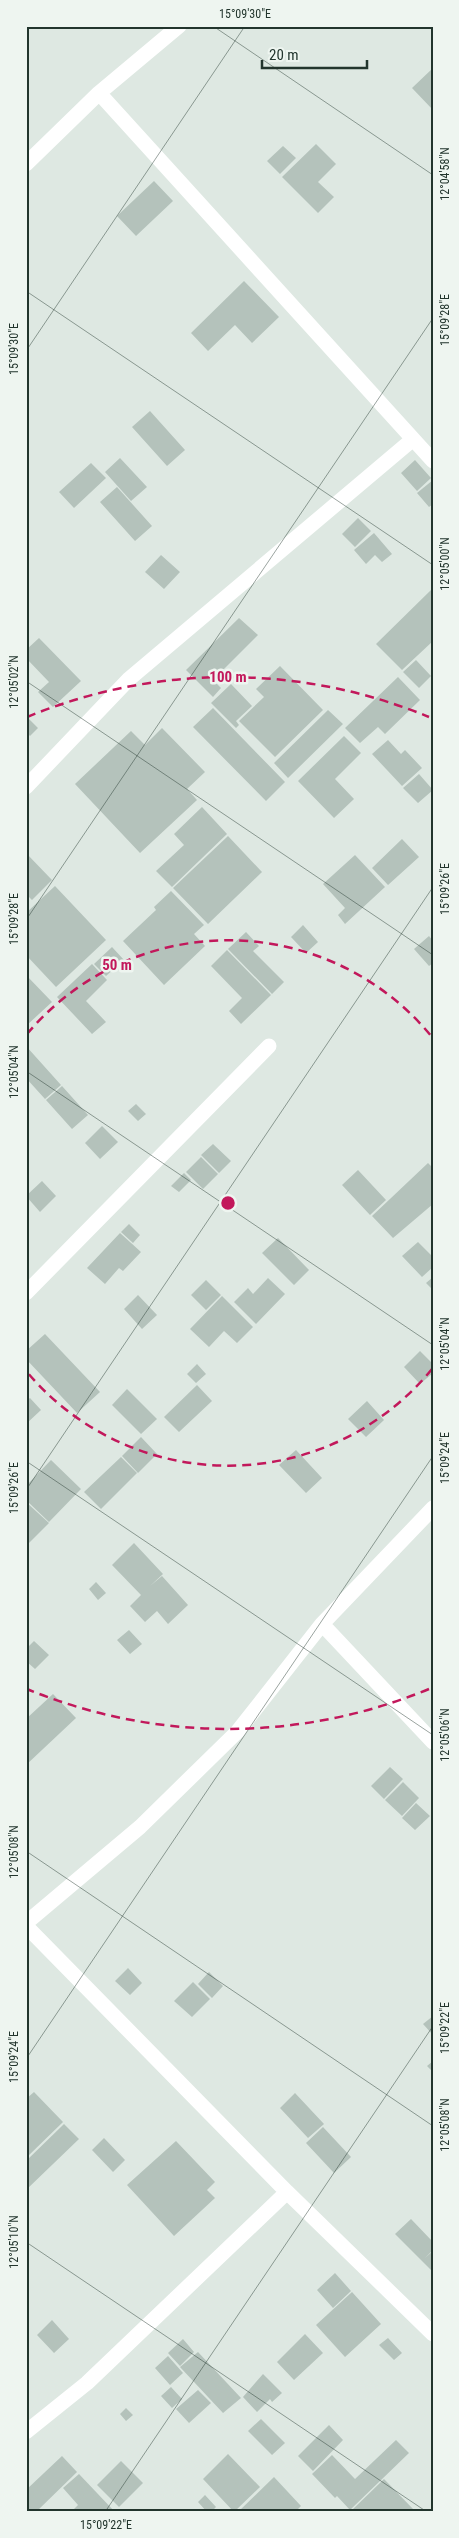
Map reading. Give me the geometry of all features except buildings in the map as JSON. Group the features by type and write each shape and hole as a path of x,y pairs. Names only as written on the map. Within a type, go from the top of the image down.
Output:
{"street":[{"path":"26,164 99,93 179,26"},
{"path":"99,93 433,461"},
{"path":"26,787 129,679 412,440"},
{"path":"26,1293 269,1046"},
{"path":"433,1508 322,1624 238,1731 140,1827 26,1925 286,2192 433,2334"},
{"path":"322,1624 433,1742"},
{"path":"26,2432 87,2383 286,2192"}]}
